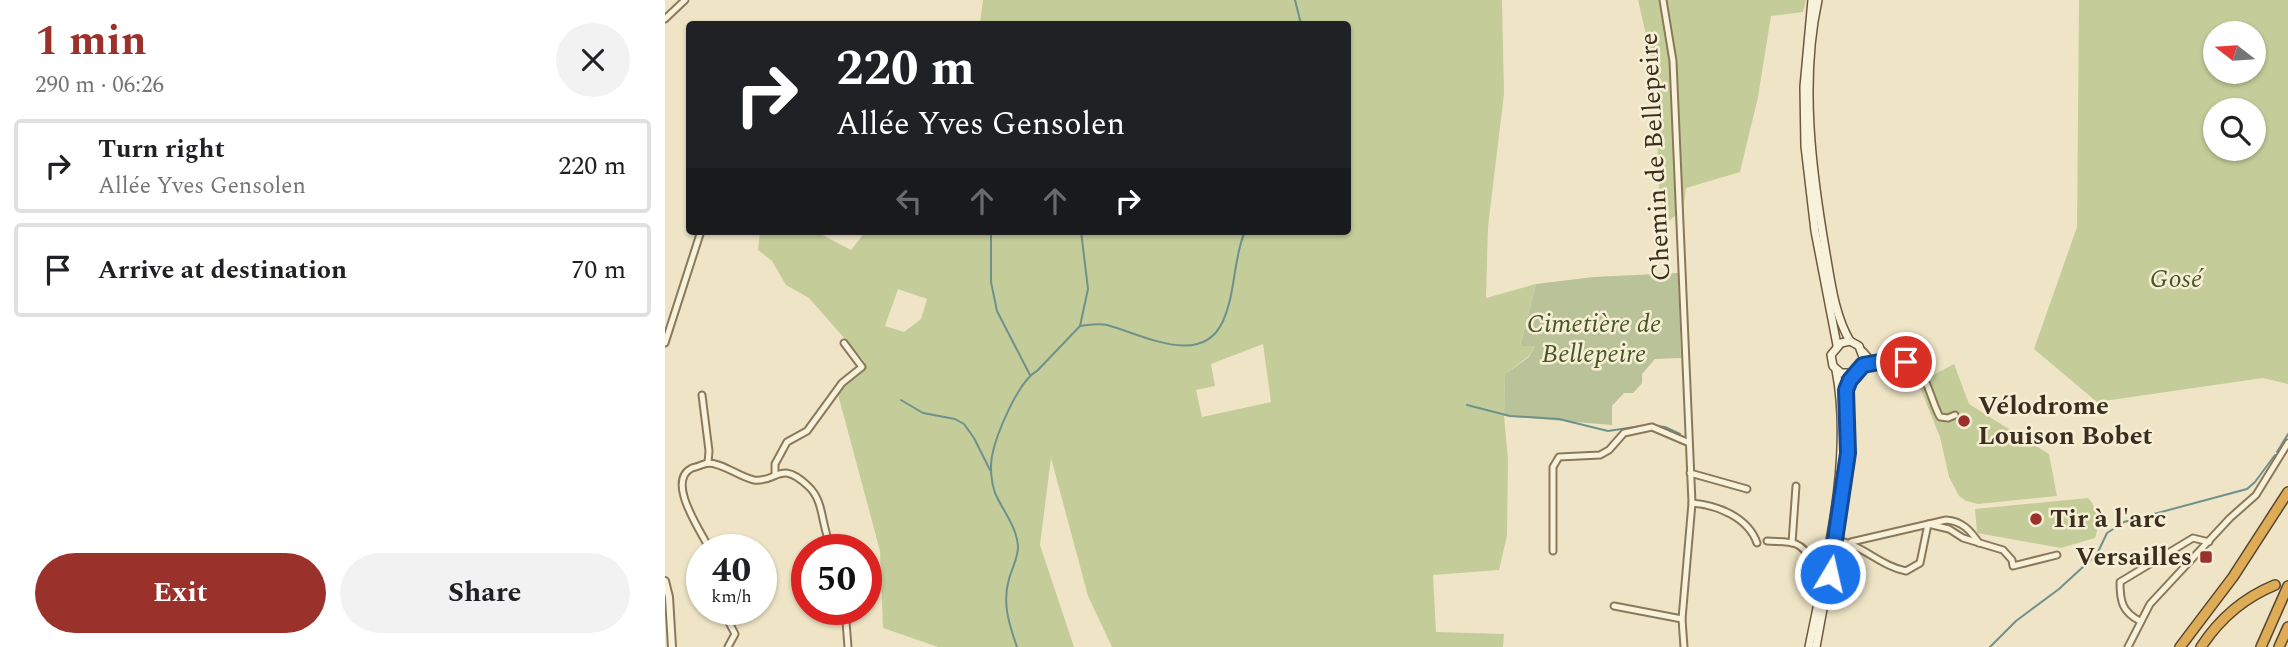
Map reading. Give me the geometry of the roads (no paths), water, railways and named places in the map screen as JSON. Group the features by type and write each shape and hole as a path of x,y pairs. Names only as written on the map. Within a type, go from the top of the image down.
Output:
{"highway":[{"path":"2180,647 2233,577 2288,492"},
{"path":"2201,647 2218,623 2236,607 2275,585"},
{"path":"2262,647 2286,591"},
{"path":"2280,647 2288,627"}],"main road":[{"path":"1812,0 1804,75 1805,146 1810,195 1837,345"},
{"path":"1816,647 1848,453 1846,390 1854,373 1863,365 1862,350 1850,341 1839,313 1830,275 1811,156 1811,53 1818,0"},
{"path":"1809,647 1824,573 1840,451 1836,370 1831,355 1837,345 1850,341"},
{"path":"1836,370 1845,374 1854,373"}],"street":[{"path":"665,19 685,0"},
{"name":"Chemin de Bellepeire","path":"1663,0 1673,61 1687,442 1692,503 1682,618 1684,647"},
{"path":"665,343 700,235"},
{"path":"775,474 775,464 787,442 807,431 842,383 862,367 844,343"},
{"path":"1862,350 1869,358 1880,362"},
{"path":"1863,365 1880,362 1913,365 1922,377 1940,417 1955,415"},
{"path":"702,395 708,463"},
{"path":"1553,551 1553,467 1559,457 1600,455 1609,450 1624,433 1652,427 1687,442"},
{"path":"2128,647 2150,604 2236,512 2256,495 2288,443"},
{"path":"702,534 684,510 678,492 679,479 687,470 708,463 757,481 775,474 795,476 818,496 825,534"},
{"path":"1689,473 1747,489"},
{"path":"1792,543 1797,486"},
{"path":"1692,503 1736,517 1746,524 1757,543"},
{"path":"1835,540 1851,542 1946,520 1967,527 1979,543"},
{"path":"1851,542 1892,566 1906,571 1920,563 1928,524"},
{"path":"1928,524 1949,529 1960,537 2003,550 2012,560 2013,566 2057,555"},
{"path":"2140,621 2124,610 2119,584 2122,579 2193,538 2209,542"},
{"path":"1767,541 1792,543 1802,548 1816,568 1824,573"},
{"path":"665,581 669,597 670,646"},
{"path":"1614,606 1682,618"},
{"path":"728,647 735,635 730,625"},
{"path":"846,625 848,647"}],"waterway":[{"path":"1295,0 1300,21"},
{"path":"991,235 991,282 997,311 1030,375"},
{"path":"1080,326 1088,289 1081,235"},
{"path":"1017,647 1006,605 1007,588 1017,555 1017,540 995,493 991,470 998,435 1015,397 1030,377 1080,326 1104,324 1154,341 1187,346 1201,343 1214,335 1227,310 1244,235"},
{"path":"901,400 923,413 955,419 964,424 990,470"},
{"path":"1467,405 1510,416 1559,419 1608,431 1648,425"},
{"path":"1657,426 1680,434"},
{"path":"2277,452 2288,434"},
{"path":"1990,647 2016,621 2059,589 2097,554 2107,533 2124,522 2247,489 2275,455"}],"place":[{"name":"Vélodrome Louison Bobet","path":"1964,421"},
{"name":"Tir à l'arc","path":"2036,519"},
{"name":"Versailles","path":"2206,557"}],"park label":[{"name":"Gosé","path":"2176,279"},
{"name":"Cimetière de Bellepeire","path":"1594,339"}]}
